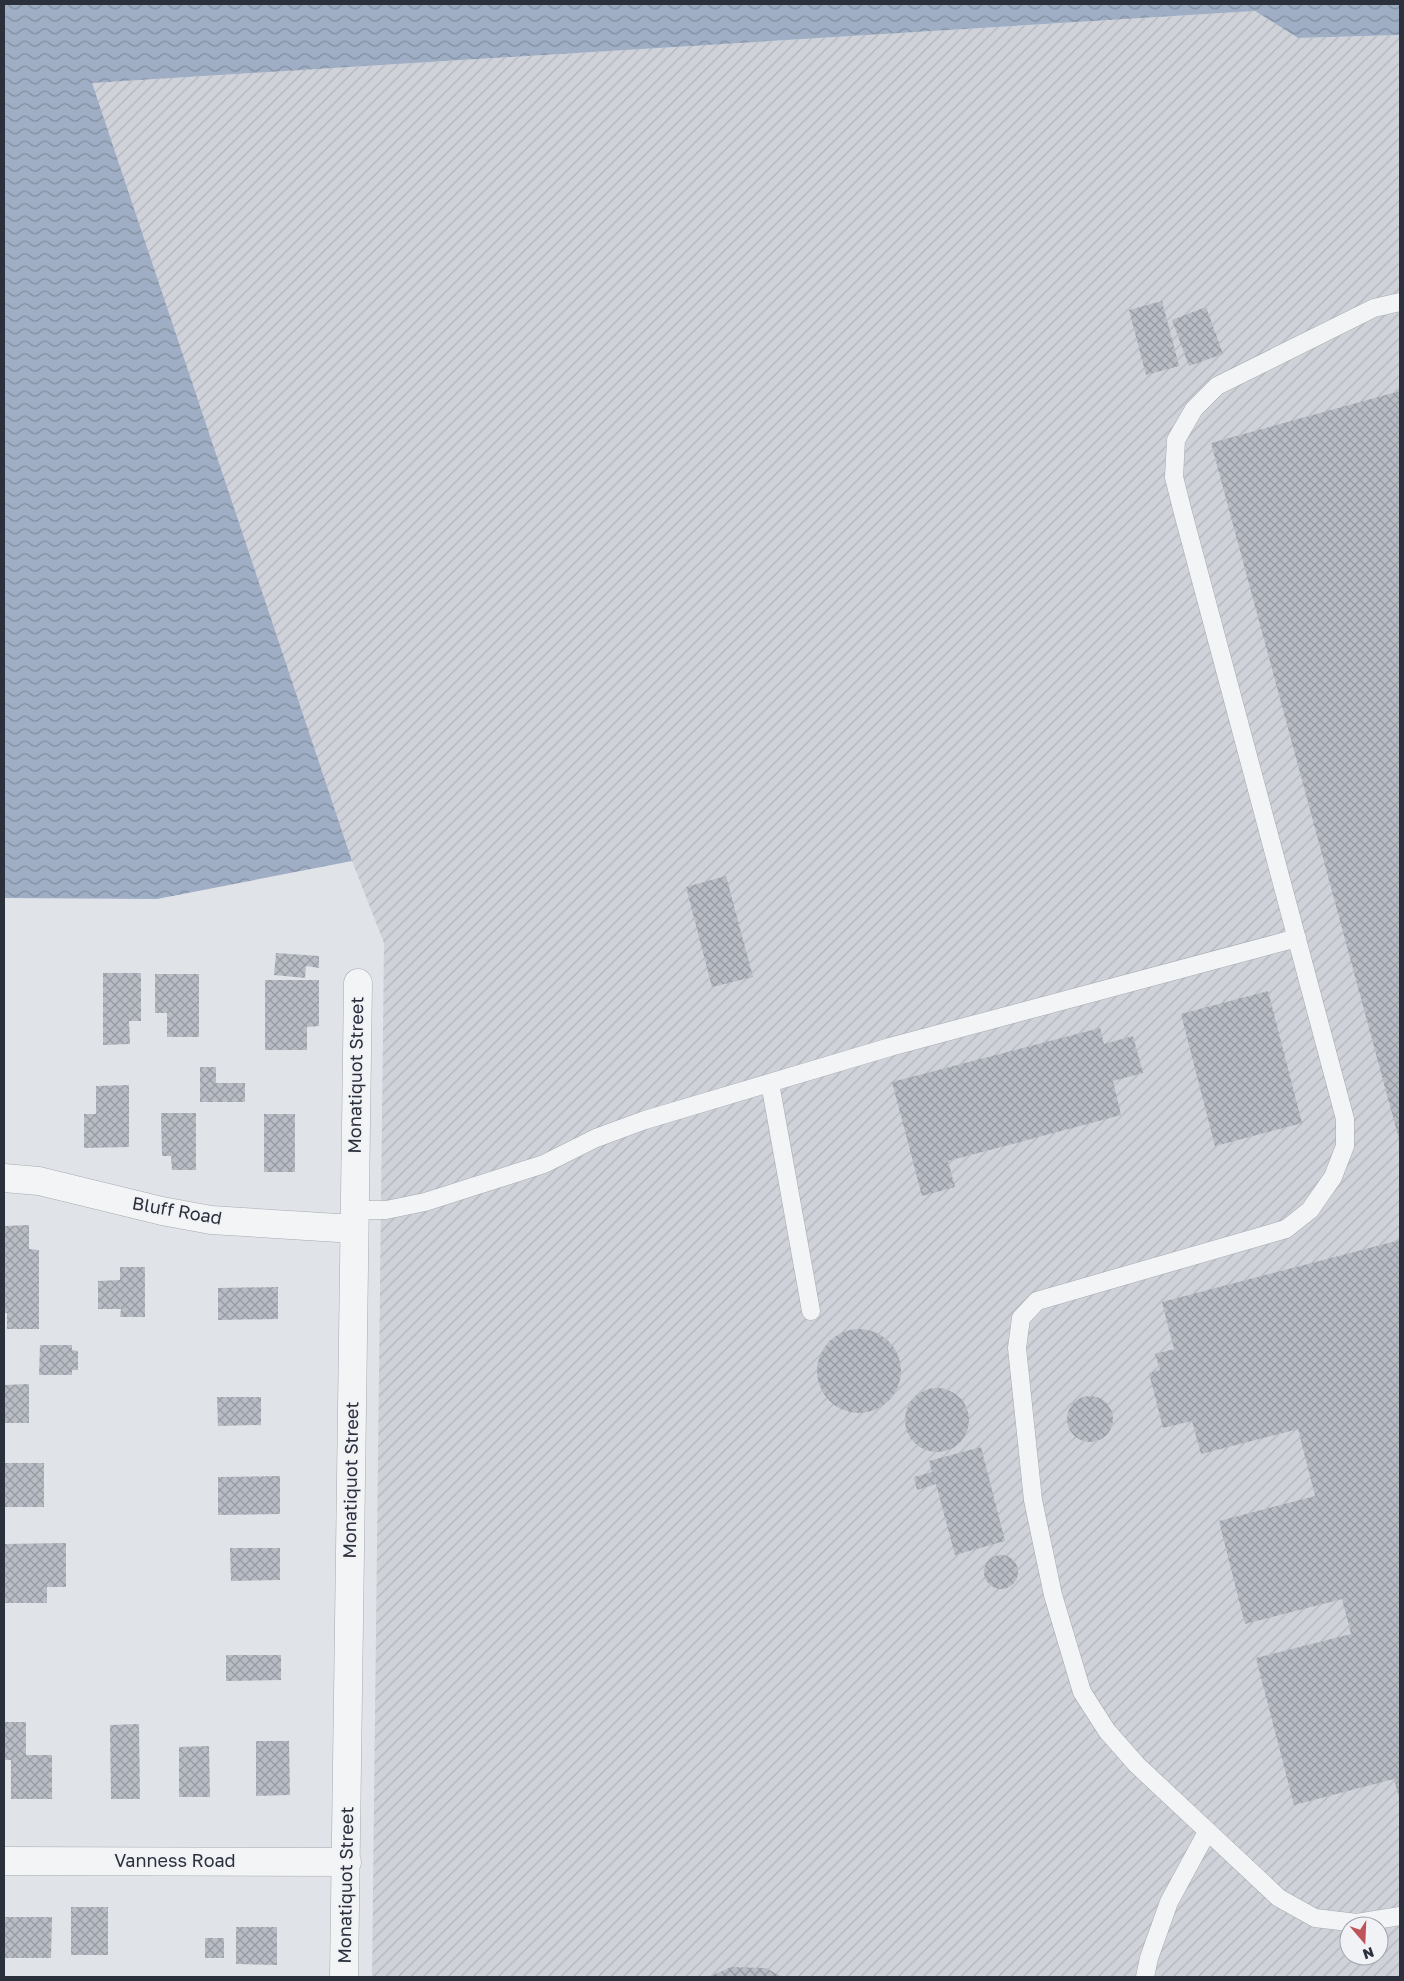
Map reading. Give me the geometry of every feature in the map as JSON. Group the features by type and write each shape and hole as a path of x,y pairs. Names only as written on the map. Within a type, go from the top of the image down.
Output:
{"street":[{"name":"Monatiquot Street","path":"344,1977 358,982"},
{"name":"Bluff Road","path":"4,1178 39,1181 162,1211 211,1220 354,1219"},
{"name":"Vanness Road","path":"4,1861 347,1862"}],"lane":[{"path":"1400,302 1374,308 1217,386 1194,409 1176,440 1174,477 1345,1119 1346,1146 1333,1177 1310,1210 1286,1229 1037,1301 1021,1318 1018,1348 1036,1518 1053,1595 1082,1692 1107,1731 1137,1766 1279,1898 1315,1918 1357,1923 1400,1916"},
{"path":"354,1219 433,1199 544,1164 596,1138 645,1120 890,1047 1297,938"},
{"path":"770,1083 812,1311"},
{"path":"1145,1977 1149,1958 1169,1902 1207,1832"}],"shaded area":[{"path":"1255,11 1298,38 1400,35 1400,1977 372,1977 384,943 352,861 91,83"}],"water":[{"path":"4,4 1400,4 1400,35 1298,38 1255,11 92,83 352,861 157,899 4,898"}],"building":[{"path":"1162,301 1179,366 1146,375 1129,310"},
{"path":"1206,307 1223,354 1189,366 1172,320"},
{"path":"1400,391 1400,1143 1211,443"},
{"path":"726,876 753,977 712,987 686,887"},
{"path":"276,953 319,956 319,968 306,966 305,978 274,975"},
{"path":"103,973 141,973 141,1021 129,1021 130,1044 103,1045"},
{"path":"155,974 199,974 199,1037 167,1037 167,1013 155,1013"},
{"path":"265,980 319,980 319,1026 307,1027 307,1050 265,1050"},
{"path":"1268,991 1302,1123 1215,1146 1181,1014"},
{"path":"1100,1028 1104,1044 1133,1036 1143,1073 1113,1081 1121,1115 948,1161 955,1187 922,1196 892,1082"},
{"path":"200,1067 216,1067 216,1083 245,1083 245,1102 200,1102"},
{"path":"129,1085 129,1147 84,1148 84,1114 96,1114 96,1086"},
{"path":"161,1113 196,1113 196,1170 172,1170 171,1156 162,1156"},
{"path":"264,1114 295,1114 295,1172 264,1172"},
{"path":"29,1225 29,1249 39,1250 39,1329 7,1329 7,1313 4,1313 4,1226"},
{"path":"1400,1240 1400,1801 1394,1779 1294,1805 1256,1658 1351,1634 1342,1599 1245,1624 1219,1521 1315,1496 1298,1429 1201,1454 1192,1421 1163,1428 1149,1373 1160,1370 1155,1354 1174,1349 1162,1302"},
{"path":"120,1267 145,1267 145,1317 120,1317 121,1309 98,1309 98,1281 120,1280"},
{"path":"278,1287 278,1319 218,1320 218,1288"},
{"path":"859,1329 875,1332 889,1341 898,1355 901,1371 898,1387 889,1401 875,1410 859,1413 843,1410 829,1401 820,1387 817,1371 820,1355 829,1341 843,1332"},
{"path":"40,1345 72,1345 72,1350 78,1351 78,1370 72,1370 72,1375 39,1375"},
{"path":"29,1384 29,1423 4,1423 4,1385"},
{"path":"931,1388 943,1388 960,1397 967,1408 969,1420 967,1432 960,1443 943,1452 931,1452 919,1447 910,1438 905,1426 905,1414 910,1402 919,1393"},
{"path":"1095,1396 1099,1397 1109,1406 1112,1410 1112,1428 1103,1438 1095,1442 1085,1442 1077,1438 1068,1428 1067,1414 1071,1406 1081,1397"},
{"path":"217,1397 261,1397 261,1425 218,1426"},
{"path":"981,1447 1005,1541 955,1555 936,1484 917,1490 914,1477 932,1472 929,1461"},
{"path":"4,1463 44,1463 44,1507 4,1507"},
{"path":"280,1476 280,1514 218,1515 218,1477"},
{"path":"66,1543 66,1587 47,1587 47,1603 4,1603 4,1544"},
{"path":"230,1548 280,1548 280,1580 231,1581"},
{"path":"1001,1555 1008,1556 1013,1560 1017,1565 1017,1579 1013,1584 1008,1588 1001,1589 994,1588 989,1584 985,1579 984,1572 985,1565 989,1560 994,1556"},
{"path":"226,1655 281,1655 281,1680 226,1681"},
{"path":"4,1722 26,1722 26,1755 52,1755 52,1799 11,1799 11,1760 4,1760"},
{"path":"139,1724 140,1799 111,1799 110,1725"},
{"path":"256,1741 289,1741 290,1795 256,1796"},
{"path":"209,1746 210,1797 179,1797 179,1747"},
{"path":"71,1907 108,1907 108,1955 71,1955"},
{"path":"4,1917 52,1917 51,1958 4,1958"},
{"path":"236,1927 277,1927 277,1965 236,1964"},
{"path":"205,1938 224,1938 224,1958 205,1958"},
{"path":"731,1967 766,1968 782,1977 709,1977"}]}
